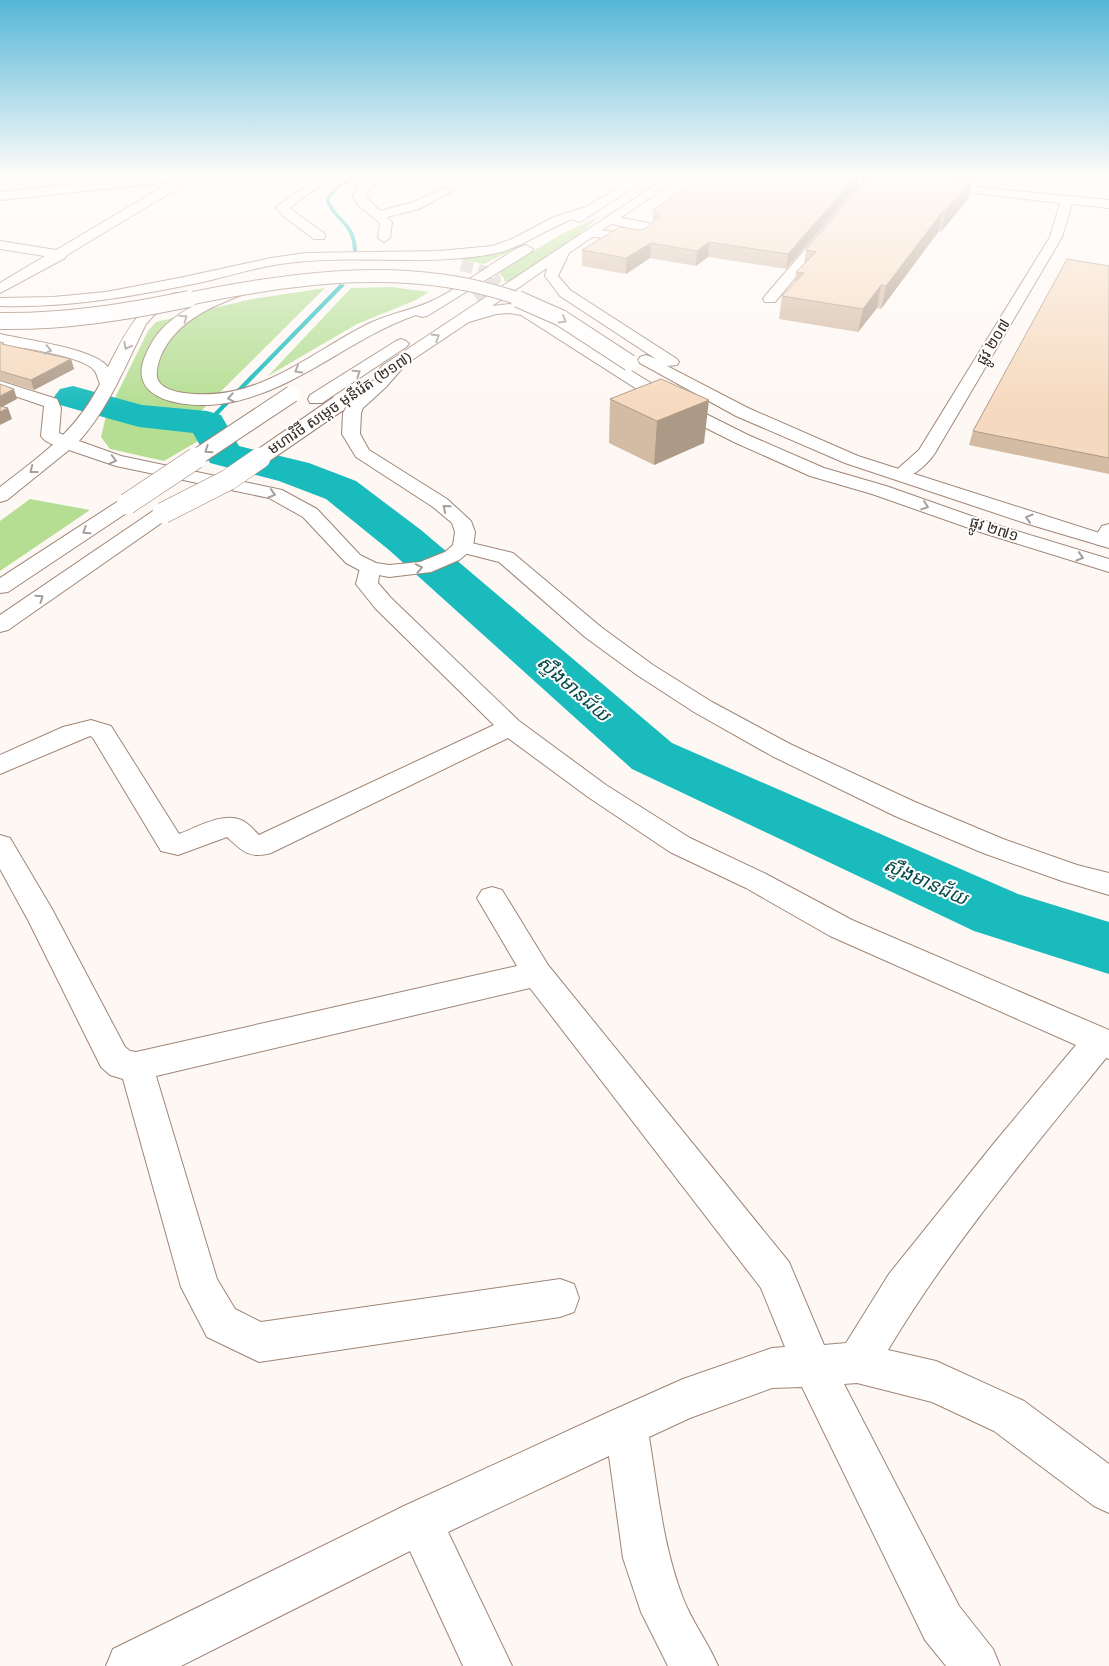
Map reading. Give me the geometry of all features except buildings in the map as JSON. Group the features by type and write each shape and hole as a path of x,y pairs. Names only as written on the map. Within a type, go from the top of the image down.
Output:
{"main road":[{"path":"46,253 60,255"},
{"path":"0,289 64,253"},
{"path":"2,494 67,443 82,427 105,388 139,322 149,312 175,297 259,263 310,256 457,253"},
{"name":"មហាវិថី សម្តេច មុនីរ៉េត (២១៧)","path":"380,339 520,253"},
{"name":"មហាវិថី សម្តេច មុនីរ៉េត (២១៧)","path":"0,626 163,513 228,480 402,359 562,253"},
{"path":"563,253 560,260 552,268 552,280 565,293 584,306 717,388 856,451 901,474"},
{"path":"770,299 809,253"},
{"name":"ផ្លូវ ២០៧","path":"901,474 926,453 931,446 1047,253"},
{"path":"0,310 56,311 106,307 155,298 265,267 336,260 417,260 461,265"},
{"path":"0,302 61,301 94,298 217,279 247,282 393,277 460,284 500,293 535,305 710,398 845,457 901,474"},
{"path":"247,282 193,312 164,335 150,361 148,374 151,384 158,390 168,394 198,400 241,396 277,382 371,328 436,304"},
{"path":"0,321 43,322 93,318 247,282"},
{"path":"163,513 206,474 316,399 475,297"},
{"path":"465,318 503,307 526,312 555,328 653,392 713,425 817,472 879,490"},
{"path":"0,339 82,358 98,366 105,373 105,388"},
{"path":"0,386 51,403 54,408 50,436 53,439 116,461 275,494 310,513 353,559 371,568 389,570 424,568 452,556 462,548 465,532 461,521 440,503 362,453 351,434 352,413 355,406 380,384 402,359"},
{"path":"638,361 694,402 879,490"},
{"name":"មហាវិថី សម្តេច មុនីរ៉េត (២១៧)","path":"0,587 296,392"},
{"name":"ផ្លូវ ២៧១","path":"901,474 1007,512 1107,538"},
{"name":"ផ្លូវ ២៧១","path":"879,490 990,529 1109,566"},
{"path":"462,548 506,557 594,632 645,670 703,707 781,750 905,809 993,846 1072,874 1109,884"},
{"path":"371,568 367,584 510,727 598,791 680,845 756,881 841,928 1104,1044 1008,1152 903,1288 857,1363"},
{"path":"0,765 72,733 90,728 102,732 171,844 178,845 226,827 233,827 252,845 261,846 510,727"},
{"path":"0,845 42,917 113,1057 122,1065 136,1066 537,974"},
{"path":"492,898 537,974 775,1275 813,1366 942,1623 976,1666"},
{"path":"136,1066 200,1287 221,1323 259,1342 560,1298"},
{"path":"130,1666 420,1522 626,1426 683,1400 772,1368 857,1363 936,1382 1009,1416 1109,1491"},
{"path":"626,1426 646,1558 664,1612 694,1666"},
{"path":"420,1522 488,1666"}],"green space":[{"path":"507,253 484,264 456,258"},
{"path":"530,253 553,253 509,282 504,281 504,278 498,272"},
{"path":"392,287 429,292 416,300 357,324 268,376 351,288"},
{"path":"325,288 194,418 138,411 112,404 148,331 156,322 252,299"},
{"path":"106,416 129,423 194,430 200,440 164,461 110,449 101,437"},
{"path":"30,499 90,510 0,571 0,521"}],"waterway":[{"path":"207,423 342,285"},
{"name":"ស្ទឹងមានជ័យ","path":"73,397 139,416 207,423 224,454 294,472 341,490 405,540 652,756 997,913 1109,948"}],"tunnel":[{"path":"461,265 483,271 495,279 490,287 475,297"}]}
